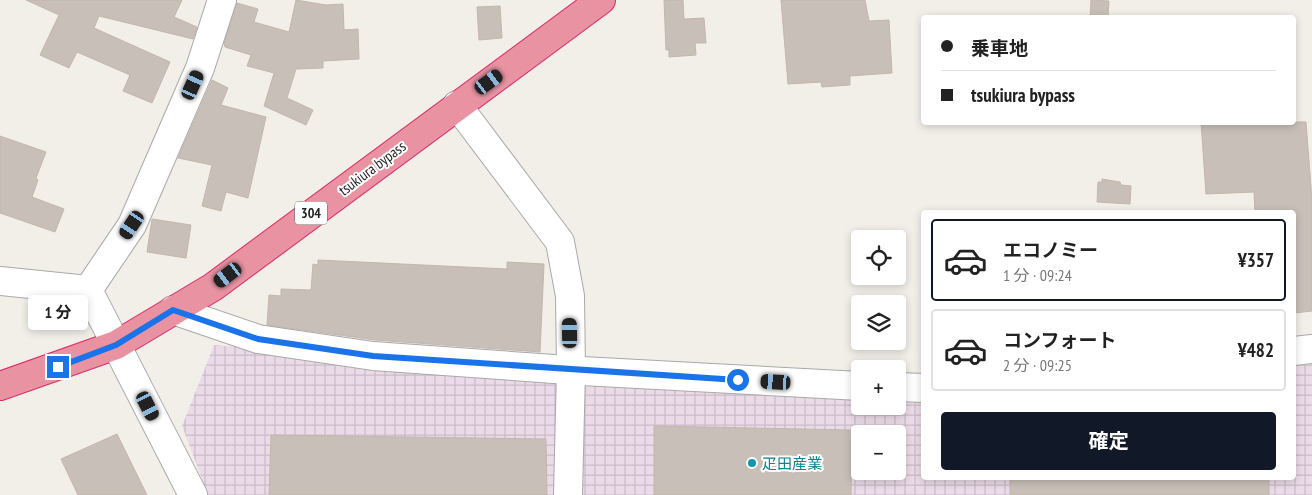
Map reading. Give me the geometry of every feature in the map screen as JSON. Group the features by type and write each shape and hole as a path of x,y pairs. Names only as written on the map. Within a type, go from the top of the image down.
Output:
{"highway":[{"name":"tsukiura bypass","path":"0,386 116,345 212,287 600,0"}],"street":[{"path":"88,290 132,225 200,68 222,0"},
{"path":"457,105 560,242 570,296 571,370 568,495"},
{"path":"0,281 88,290"},
{"path":"88,290 193,495"},
{"path":"173,310 258,339 373,356 571,370 851,386"},
{"path":"1296,351 1312,349"},
{"path":"906,387 921,388"}],"shaded area":[{"path":"214,345 658,384 851,394 851,415 906,415 906,396 921,397 921,480 1296,480 1296,366 1312,364 1312,495 208,495 182,426"}],"building":[{"path":"26,0 182,0 174,17 197,27 193,39 99,16 94,28 170,62 152,103 123,91 130,75 77,52 69,68 40,55 59,15"},
{"path":"296,0 326,5 343,4 344,30 358,29 359,59 323,61 323,68 296,69 287,98 313,110 306,125 264,106 274,73 247,66 251,55 225,47 224,43 237,3 258,9 254,22 289,32"},
{"path":"664,0 683,0 684,19 704,18 706,43 695,43 696,55 669,57 669,50 666,50"},
{"path":"781,0 865,0 869,21 889,20 892,73 850,76 850,85 822,87 821,82 788,84"},
{"path":"1091,0 1109,1 1108,15 1090,15"},
{"path":"500,6 502,38 479,40 477,7"},
{"path":"212,80 228,88 221,105 266,117 248,198 226,192 221,211 202,206 212,165 178,158"},
{"path":"1296,122 1306,122 1312,200 1312,311 1296,313 1296,210 1255,210 1254,192 1206,194 1201,125 1296,125"},
{"path":"0,136 46,152 36,178 38,180 32,197 64,209 55,232 0,213"},
{"path":"1102,179 1131,186 1130,204 1097,202 1098,182 1102,182"},
{"path":"152,219 191,225 186,258 147,252"},
{"path":"318,260 507,269 507,262 544,264 540,352 375,340 267,325 269,295 281,296 281,289 311,290 313,264 318,265"},
{"name":"疋田産業","path":"654,426 851,430 851,495 654,495"},
{"path":"117,434 147,495 78,495 61,459"},
{"path":"271,435 546,439 547,495 269,495"},
{"path":"1010,480 1269,480 1269,495 1010,495"}],"place":[{"name":"疋田産業","path":"752,463"}],"route":[{"path":"58,367 116,345 173,310 258,339 373,356 738,380"}]}
